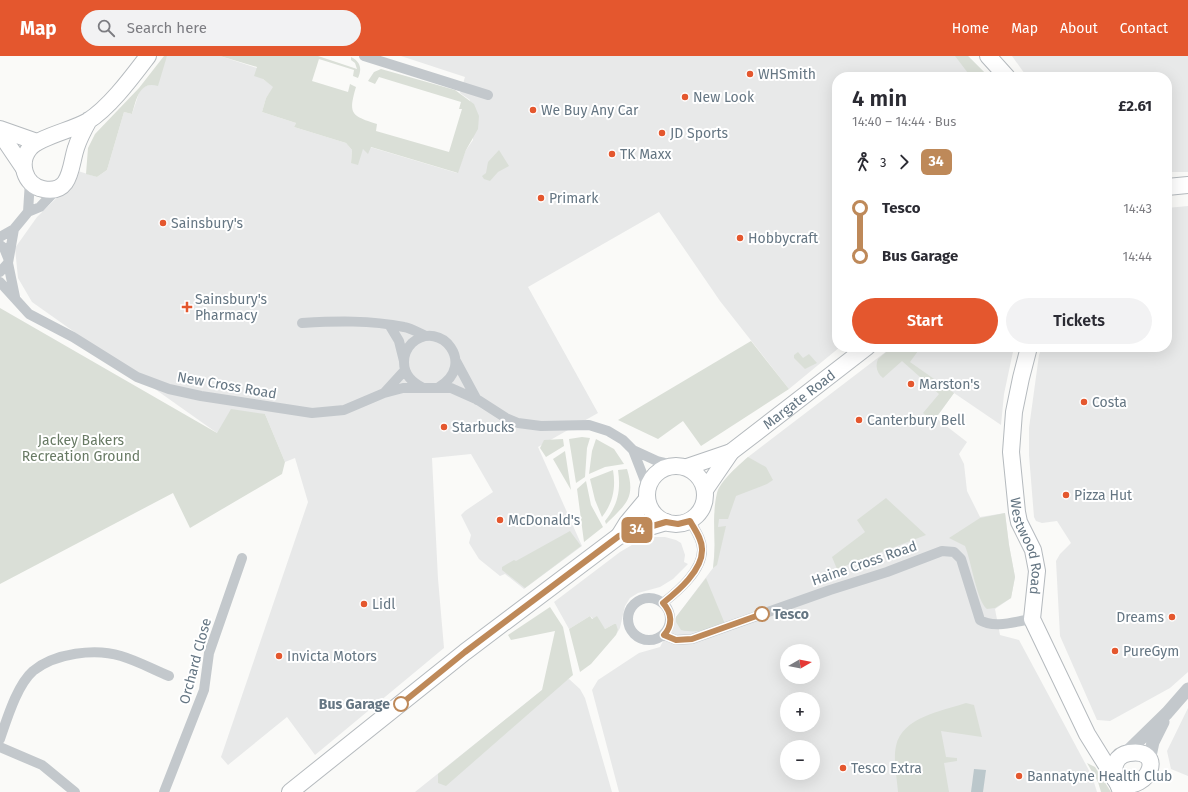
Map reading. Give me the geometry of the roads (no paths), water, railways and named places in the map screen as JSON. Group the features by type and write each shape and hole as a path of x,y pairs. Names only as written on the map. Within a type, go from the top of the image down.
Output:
{"main road":[{"path":"27,174 26,152 41,141 89,120 126,86 148,56"},
{"path":"988,56 1002,72"},
{"path":"0,133 27,174 43,189 58,187 65,183 73,168 75,150 89,120"},
{"path":"0,129 41,141 52,140 66,147 70,153 73,168"},
{"path":"1172,187 1188,185"},
{"name":"Margate Road","path":"290,792 465,652 619,536 666,522 678,524 690,521 702,507 705,499 705,490 730,452 860,352"},
{"name":"Westwood Road","path":"1028,352 1014,412 1011,452 1016,512 1019,522 1033,550 1038,570 1032,619"},
{"name":"Margate Road","path":"619,536 647,493 656,473 664,468 681,466 730,452"},
{"path":"681,466 696,473 702,480 705,490"},
{"path":"647,493 650,510 666,522"},
{"path":"1032,619 1087,734 1118,785 1129,790 1140,790 1150,780 1151,767 1149,762 1139,754 1124,755 1087,734"},
{"path":"1118,785 1114,766 1124,755"}],"street":[{"path":"364,56 488,95"},
{"path":"27,174 28,212"},
{"name":"New Cross Road","path":"0,237 14,229 28,212 40,207 58,187"},
{"name":"New Cross Road","path":"0,272 8,260 14,229"},
{"name":"New Cross Road","path":"0,245 4,248 8,260 15,298"},
{"name":"New Cross Road","path":"0,282 29,314 73,337 137,376 169,389 201,396 312,413 344,410 384,393 403,388 451,388 478,400 506,418 531,425 589,424 601,428 623,440 633,450 657,461 681,466"},
{"path":"302,323 374,321 390,326 404,327 426,336"},
{"path":"390,326 399,342 404,365 412,381 423,388"},
{"name":"New Cross Road","path":"384,393 404,365 406,352 411,344 426,336 436,337 449,344 470,389 478,400"},
{"path":"439,387 452,377 456,361"},
{"name":"New Cross Road","path":"633,450 647,493"},
{"path":"663,603 686,581 698,566 701,558 701,542 690,521"},
{"name":"Haine Cross Road","path":"664,635 676,640 692,639 823,592 887,572 942,550 954,552 962,559 980,620 987,624 993,624 1032,619"},
{"name":"Orchard Close","path":"164,792 204,690 209,653 242,558"},
{"path":"651,598 663,603 670,613 671,619 668,631 664,635 654,640 643,640 634,634 628,620 632,607 638,602 651,598"},
{"path":"0,739 15,697 33,671 59,657 93,653 120,656 170,676"},
{"path":"1124,755 1167,713 1188,689"},
{"path":"1149,762 1153,742 1167,713"},
{"path":"0,747 42,765 72,791"}],"place":[{"name":"WHSmith","path":"750,74"},
{"name":"New Look","path":"685,97"},
{"name":"We Buy Any Car","path":"533,110"},
{"name":"JD Sports","path":"662,133"},
{"name":"TK Maxx","path":"612,154"},
{"name":"Primark","path":"541,198"},
{"name":"Sainsbury's","path":"163,223"},
{"name":"Hobbycraft","path":"740,238"},
{"name":"Sainsbury's Pharmacy","path":"187,307"},
{"name":"Marston's","path":"911,384"},
{"name":"Costa","path":"1084,402"},
{"name":"Canterbury Bell","path":"859,420"},
{"name":"Starbucks","path":"444,427"},
{"name":"Pizza Hut","path":"1066,495"},
{"name":"McDonald's","path":"500,520"},
{"name":"Lidl","path":"364,604"},
{"name":"Tesco","path":"762,614"},
{"name":"Dreams","path":"1172,617"},
{"name":"PureGym","path":"1115,651"},
{"name":"Invicta Motors","path":"279,656"},
{"name":"Bus Garage","path":"401,704"},
{"name":"Tesco Extra","path":"843,768"},
{"name":"Bannatyne Health Club","path":"1019,776"}],"park label":[{"name":"Jackey Bakers Recreation Ground","path":"81,448"}]}
